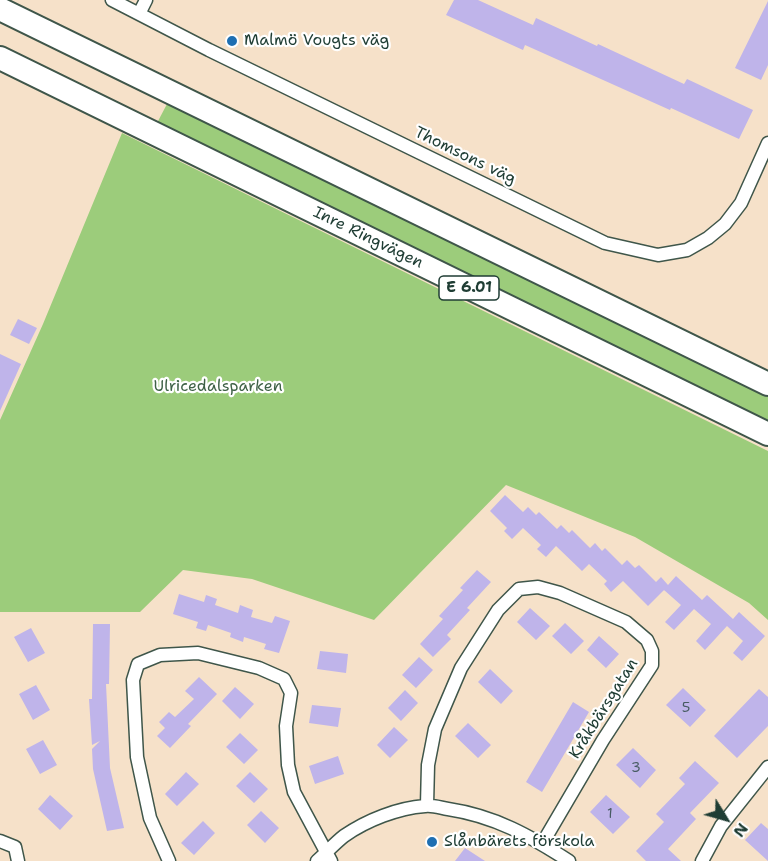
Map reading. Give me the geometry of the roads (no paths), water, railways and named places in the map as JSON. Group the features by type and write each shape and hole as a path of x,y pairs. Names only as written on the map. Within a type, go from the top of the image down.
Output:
{"highway":[{"name":"E 6.01","path":"0,9 768,384"},
{"name":"Inre Ringvägen","path":"0,58 768,434"}],"street":[{"name":"Thomsons väg","path":"112,0 605,243 658,255 687,250 708,238 725,224 741,203 768,143"},
{"path":"140,14 146,0"},
{"name":"Kråkbärsgatan","path":"427,806 428,765 435,729 461,668 498,610 519,589 538,586 560,593 626,622 647,640 652,651 652,665 603,740 542,844"},
{"path":"169,861 150,818 137,757 133,680 138,664 160,655 198,652 260,668 284,679 291,693 286,726 288,765 294,792 325,858 344,836 369,822 399,810 427,806 483,816 511,827 569,861"},
{"path":"702,861 721,826 768,767"},
{"path":"0,841 15,847 18,861"}],"place":[{"name":"Malmö Vougts väg","path":"232,41"},
{"name":"Slånbärets förskola","path":"432,842"}],"park label":[{"name":"Ulricedalsparken","path":"218,387"}]}
